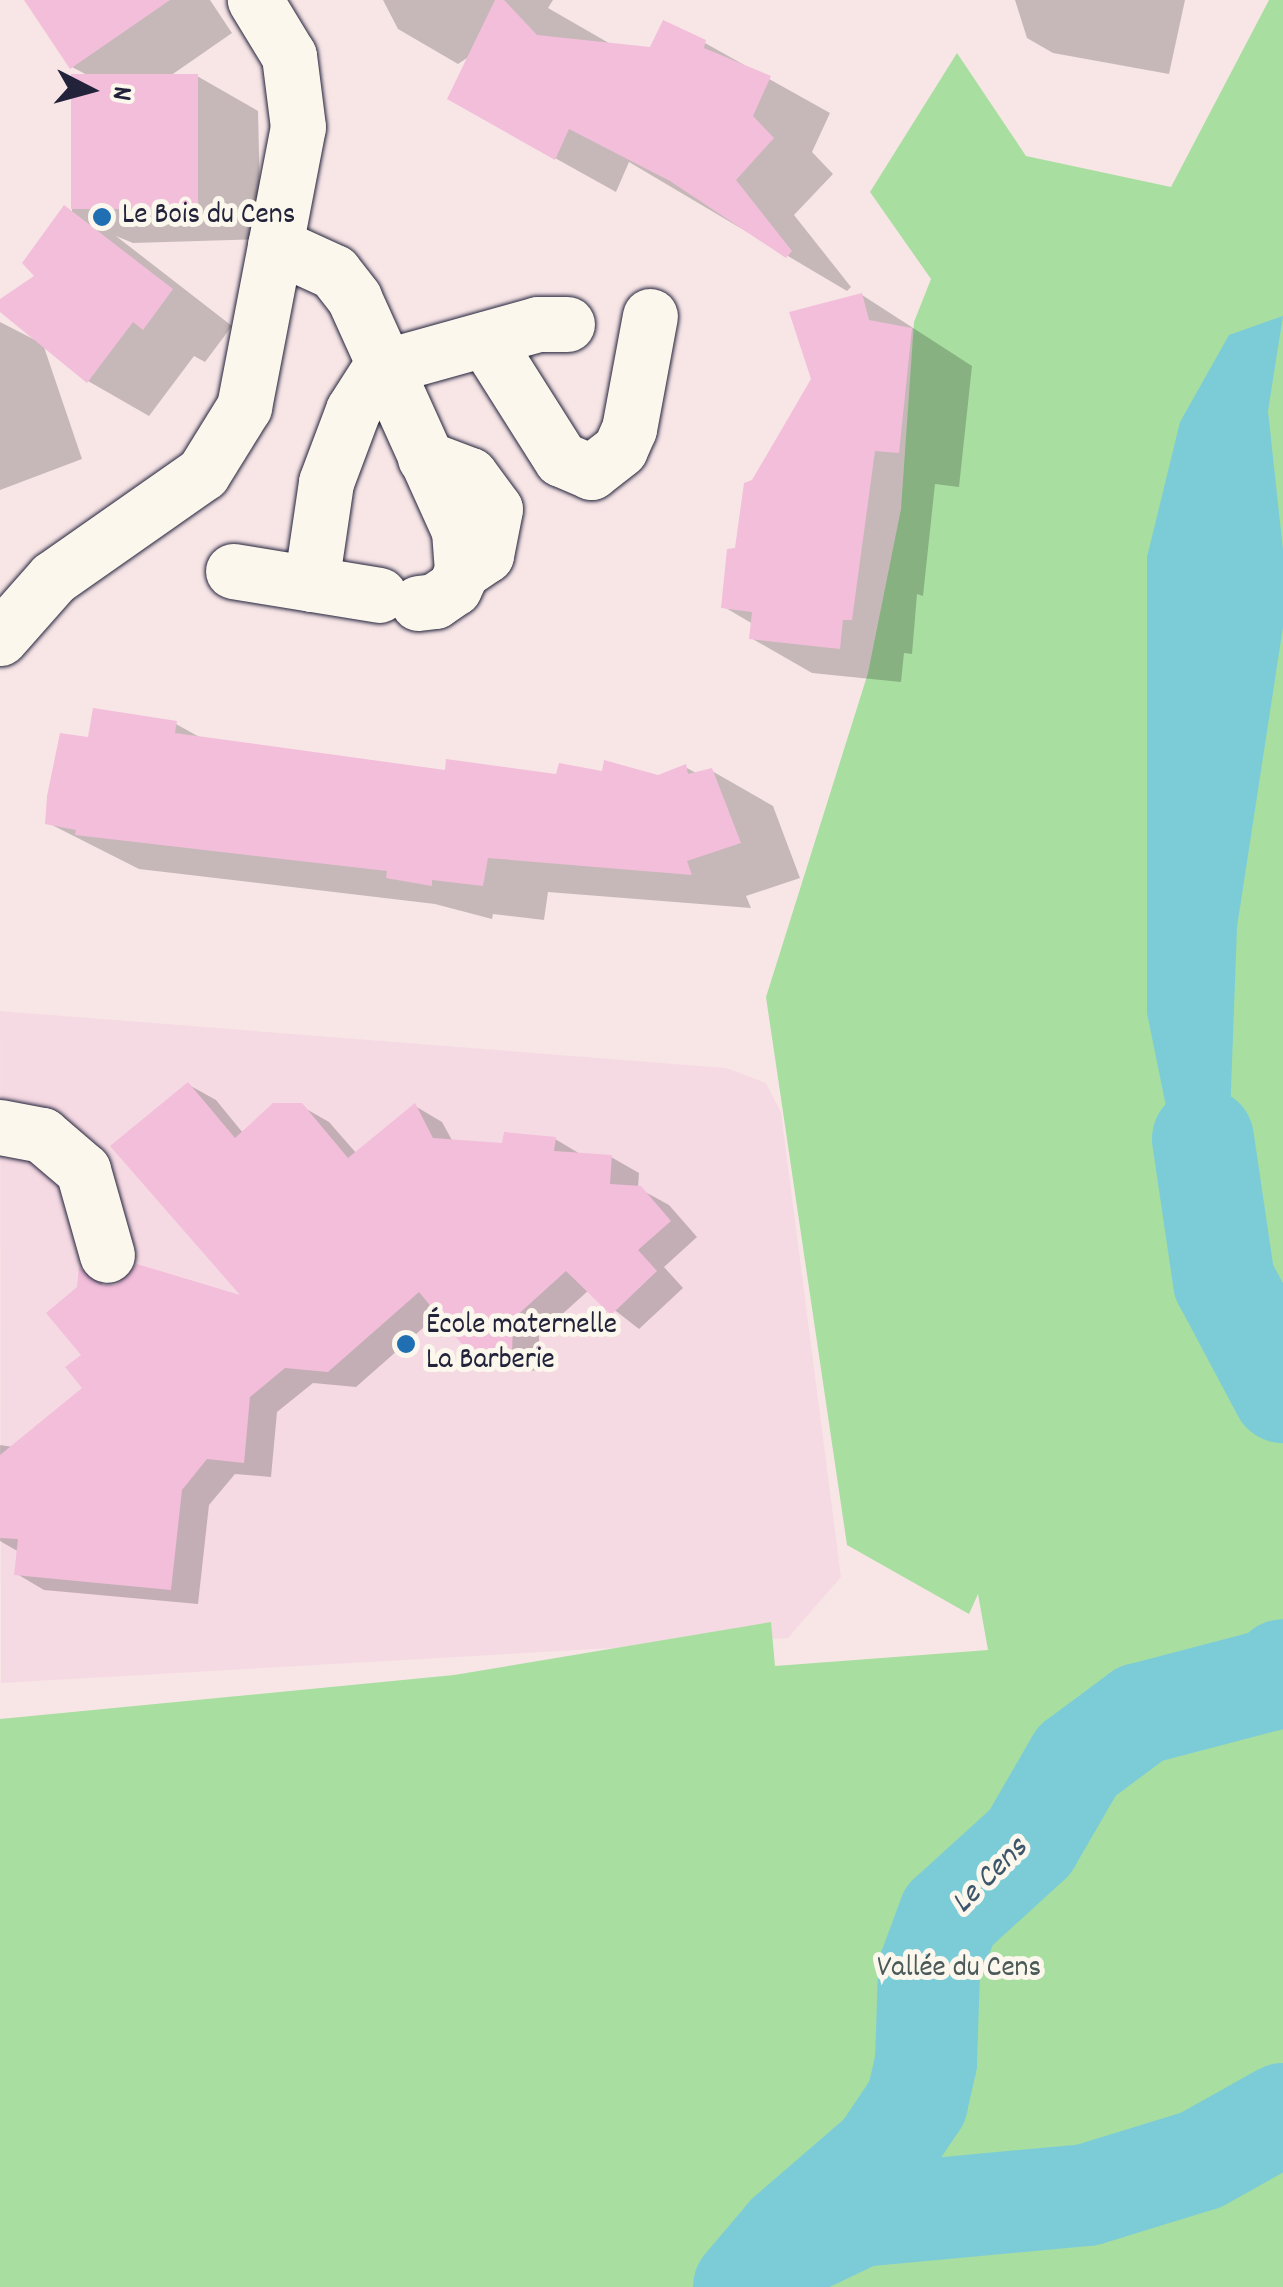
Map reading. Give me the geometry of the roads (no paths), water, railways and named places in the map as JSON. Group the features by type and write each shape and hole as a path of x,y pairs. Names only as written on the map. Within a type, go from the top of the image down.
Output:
{"street":[{"path":"0,638 53,578 181,491 219,457 244,407 298,127 298,81 255,0"},
{"path":"232,571 398,599 446,596 462,571 459,531 380,368 354,298 334,272 276,244"},
{"path":"484,339 561,459 591,472 620,449 629,429 650,316"},
{"path":"310,584 326,482 353,410 380,368 538,324 568,324"},
{"path":"0,1127 42,1134 82,1170 107,1255"}],"water":[{"path":"1283,316 1268,411 1283,550 1283,627 1237,927 1224,1281 1193,1239 1147,1013 1147,557 1180,422 1229,335"}],"waterway":[{"path":"1203,1139 1224,1281 1283,1392"},
{"name":"Le Cens","path":"744,2287 788,2235 882,2154 917,2102 926,2062 929,1970 949,1916 1030,1842 1077,1761 1140,1714 1273,1679 1283,1670"},
{"name":"Le Cens","path":"795,2247 860,2216 1087,2195 1201,2160 1283,2114"}],"place":[{"name":"Le Bois du Cens","path":"102,217"},
{"name":"École maternelle La Barberie","path":"406,1344"}],"park label":[{"name":"Vallée du Cens","path":"959,1970"}]}
